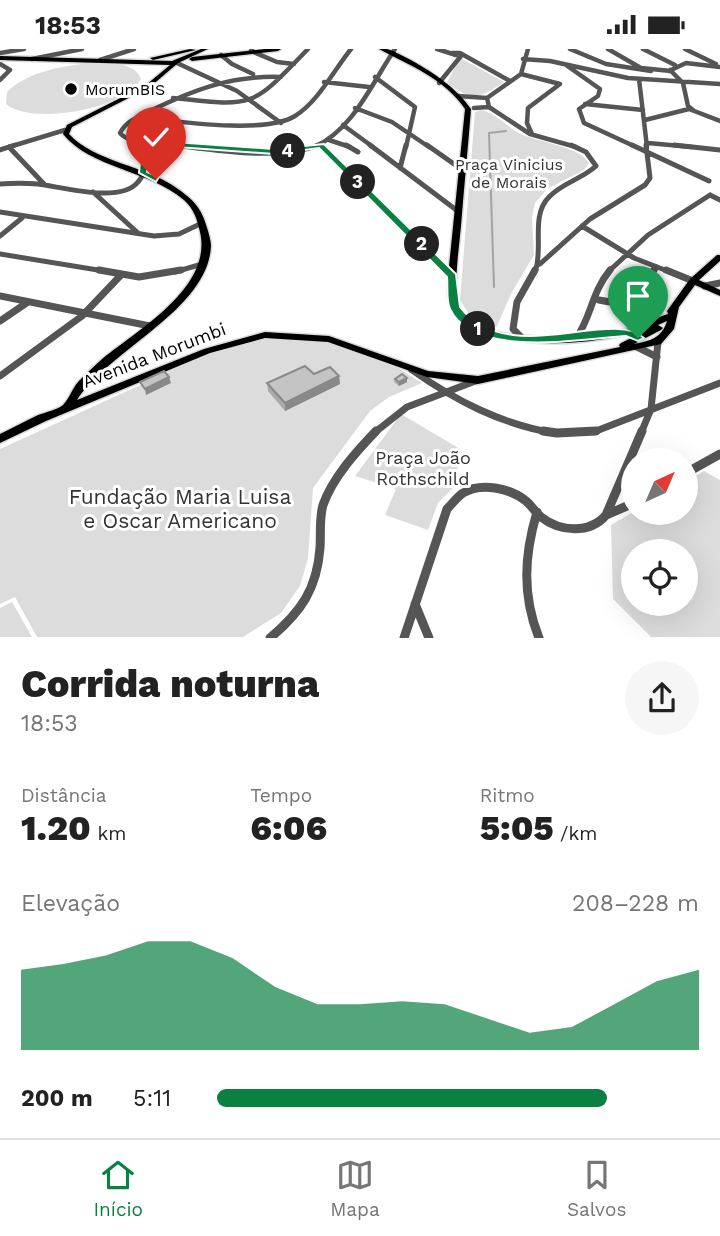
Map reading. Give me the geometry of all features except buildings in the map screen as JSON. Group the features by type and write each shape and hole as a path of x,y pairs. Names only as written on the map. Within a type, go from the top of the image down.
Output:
{"main road":[{"path":"0,56 31,59 167,60 206,49 208,53 219,55"},
{"path":"167,60 186,56 278,49"},
{"path":"382,49 394,53 458,96 468,109 452,276 452,300 459,315 473,326 498,336 525,341 627,332 651,327 667,317"},
{"path":"49,135 67,130 148,86 161,77 167,60"},
{"path":"67,130 76,145 143,173 175,190 199,213 207,241 202,264 183,297 87,379 69,403"},
{"name":"Avenida Morumbi","path":"638,343 667,317 693,281 720,257"},
{"path":"693,281 715,288"},
{"path":"685,291 715,288"},
{"name":"Avenida Morumbi","path":"0,439 69,403 85,400 207,351 265,335 329,339 377,354 412,370 443,378 478,380 638,343 658,342 666,334 673,318 674,307"},
{"path":"627,332 666,334"},
{"path":"627,332 638,343"}],"street":[{"path":"0,56 24,49"},
{"path":"31,59 82,49"},
{"path":"100,60 134,49"},
{"path":"172,98 232,102 251,100 266,93 307,49"},
{"path":"137,117 253,125 281,123 298,114 351,49"},
{"path":"437,49 458,52 510,81"},
{"path":"458,96 487,98 521,74 524,70 523,59 528,49"},
{"path":"570,49 606,64 670,71 683,83 690,109"},
{"path":"608,49 639,69"},
{"path":"643,49 675,65 700,64 720,67"},
{"path":"689,49 720,67"},
{"path":"252,50 276,62 293,64"},
{"path":"439,83 458,52"},
{"path":"281,77 258,76 219,82 172,98 137,117 121,128 120,133 127,139 145,142 274,152 321,146 343,125 394,53"},
{"path":"219,55 258,76"},
{"path":"186,56 219,82 251,100 281,123"},
{"path":"523,59 639,79 720,85"},
{"path":"700,64 711,61"},
{"path":"0,64 10,71 0,81"},
{"path":"566,65 600,89 598,96 578,111 584,123 637,149 720,151"},
{"path":"670,71 675,65"},
{"path":"521,74 559,84 535,100 527,110 527,124 532,135"},
{"path":"375,77 415,107 400,168"},
{"path":"525,341 515,333 512,325 514,307 537,267 555,247 647,183 650,178 649,149 639,79"},
{"path":"324,82 369,87"},
{"path":"487,98 489,107"},
{"path":"584,104 643,110"},
{"path":"474,109 489,107 532,135 582,151 593,158 596,166 544,202 538,221 541,253 537,267"},
{"path":"355,108 382,116 464,171"},
{"path":"645,120 690,109 720,121"},
{"path":"343,125 459,212"},
{"path":"0,150 49,135"},
{"path":"329,140 358,152"},
{"path":"0,184 44,184 93,193 129,188 143,173 145,142"},
{"path":"321,146 452,276"},
{"path":"9,147 44,184"},
{"path":"649,149 666,162 709,181 718,178"},
{"path":"649,163 666,162"},
{"path":"709,181 710,195"},
{"path":"93,193 138,233"},
{"path":"710,195 720,200"},
{"path":"576,338 583,329 597,288 625,253 646,236 710,195"},
{"path":"0,212 138,233 173,235 202,223"},
{"path":"2,232 22,218"},
{"path":"582,226 625,253 693,281"},
{"path":"540,233 555,247"},
{"path":"0,254 121,275 160,276 202,264"},
{"path":"599,300 622,306 628,304 657,267"},
{"path":"0,376 86,313 121,275"},
{"path":"0,296 150,326"},
{"path":"0,321 29,302"},
{"path":"498,336 512,325"},
{"path":"606,515 651,409 658,342"},
{"path":"638,343 657,357"},
{"path":"412,370 445,393 509,423 556,433 596,431 720,383"},
{"path":"270,638 288,623 313,591 318,570 324,505 338,480 387,420 406,407 478,380"},
{"path":"698,466 720,454"},
{"path":"404,638 447,509 463,493 487,487 509,491 525,500 548,522 572,530 592,526 606,515 621,509"},
{"path":"537,512 526,555 524,589 539,638"},
{"path":"415,604 429,638"}],"green space":[{"path":"459,59 504,82 482,95 463,93 447,83"},
{"name":"MorumBIS","path":"93,63 127,66 138,73 141,79 132,90 117,99 77,111 36,114 6,104 7,92 36,74"},
{"name":"Praça Vinicius de Morais","path":"486,111 523,135 577,153 589,163 584,170 547,189 535,203 532,217 534,255 512,292 497,326 493,328 471,317 460,300 475,112"},
{"name":"Fundação Maria Luisa e Oscar Americano","path":"273,338 340,342 392,364 422,383 389,397 370,411 313,488 308,558 300,586 281,613 243,637 37,637 15,597 0,604 0,449 204,356 246,342"},
{"name":"Praça João Rothschild","path":"401,414 460,449 455,486 438,503 428,530 385,515 396,489 355,476"},
{"path":"704,471 720,480 720,637 651,637 630,616 698,616 698,539 621,539 621,607 613,599 611,525 621,519 621,525 698,525 698,475"},
{"path":"12,602 32,637 0,637 0,608"}],"waterway":[{"path":"494,287 489,133 506,131"}],"place":[{"name":"MorumBIS","path":"71,89"}],"route":[{"path":"156,179 143,173 145,142 274,152 321,146 452,276 454,308 473,326 498,336 525,341 627,332 638,338"}]}
